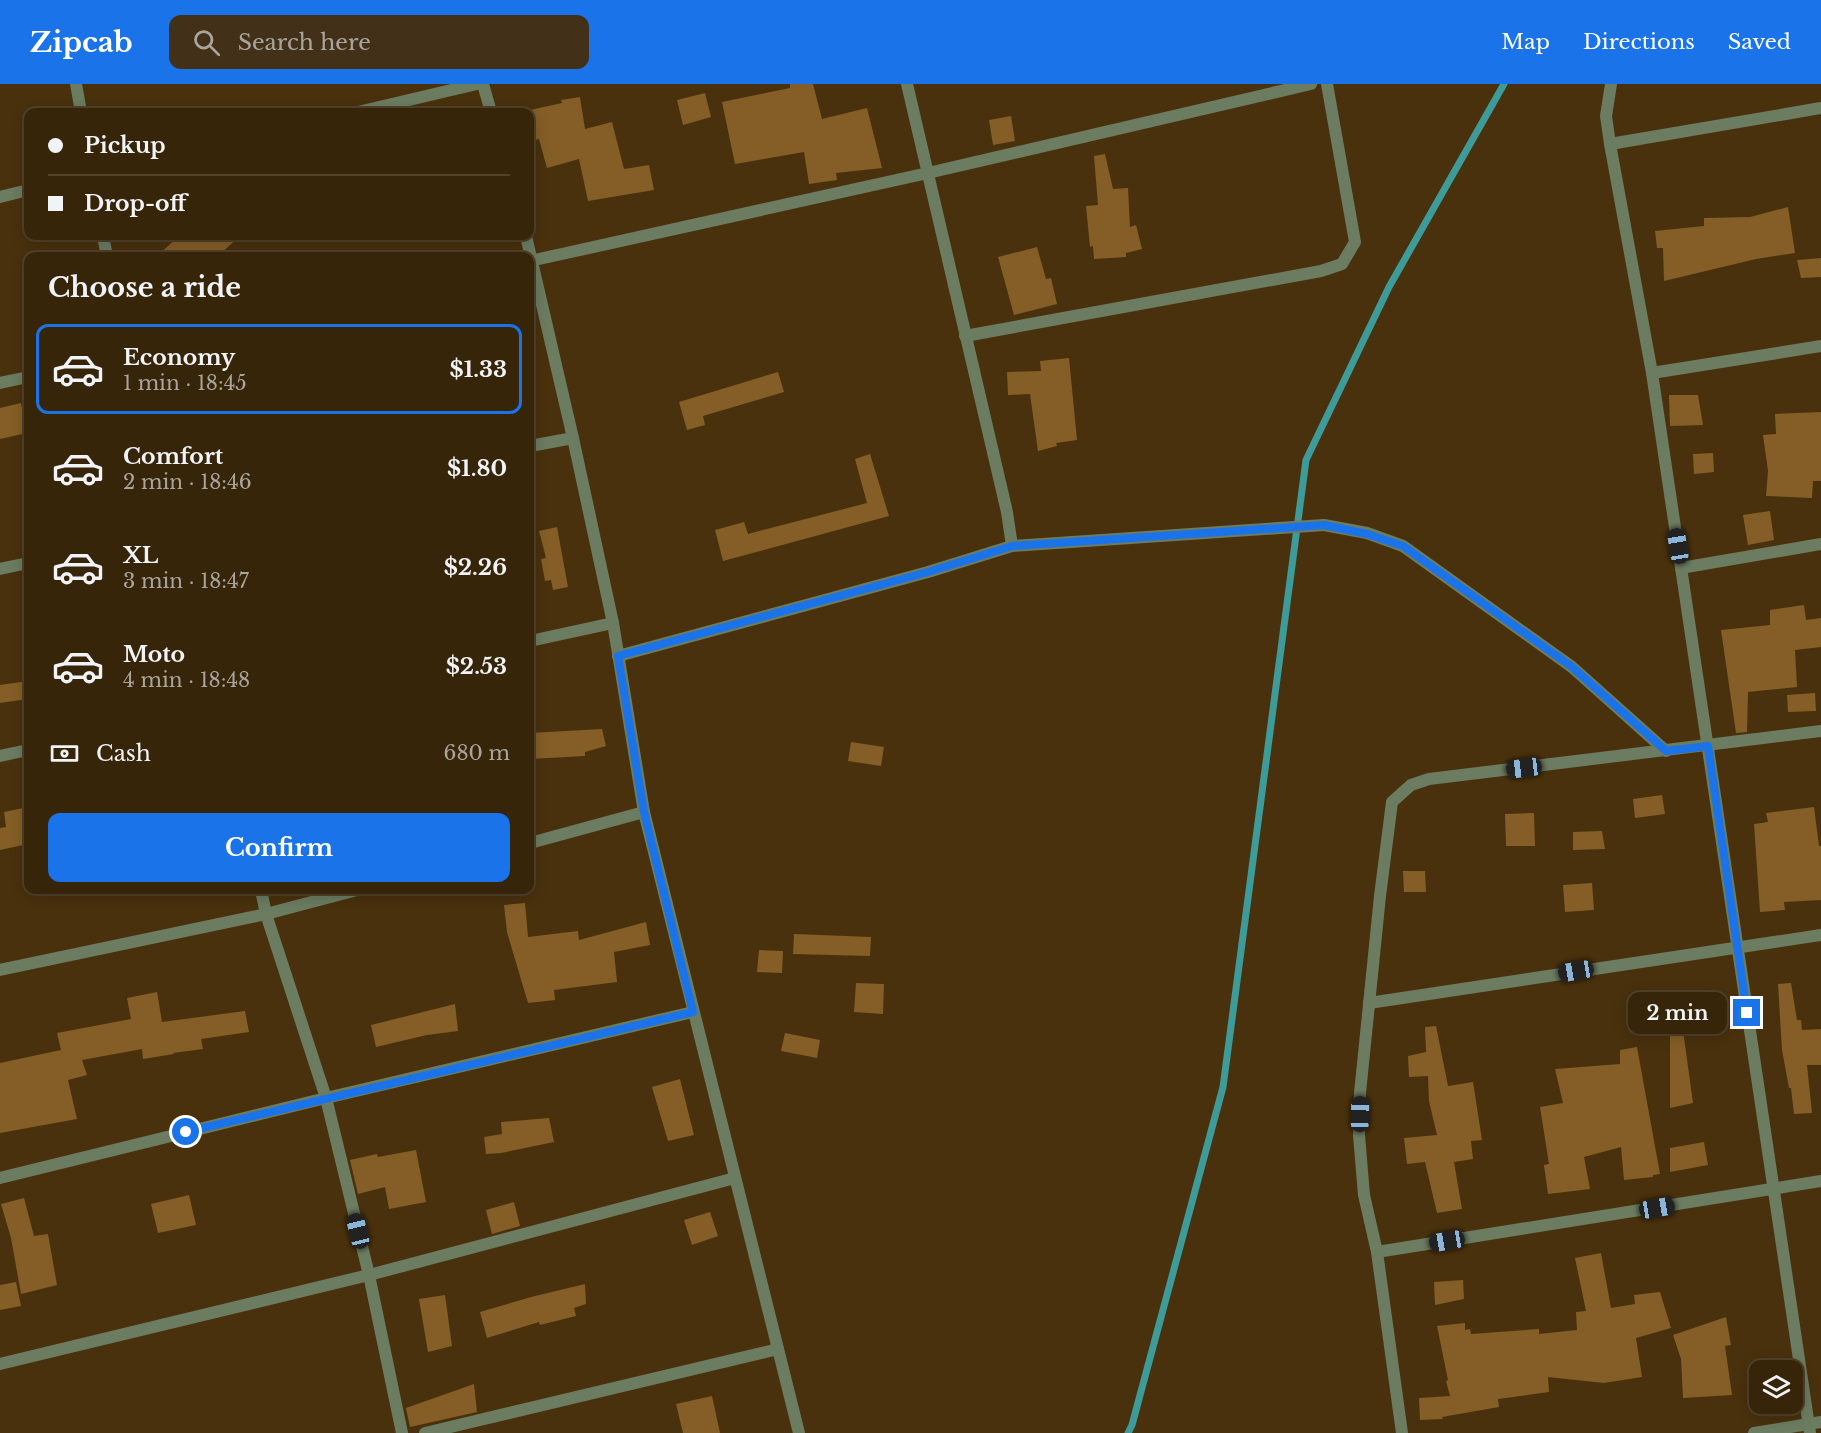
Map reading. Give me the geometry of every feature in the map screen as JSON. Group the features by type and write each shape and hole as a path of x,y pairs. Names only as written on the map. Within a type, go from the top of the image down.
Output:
{"street":[{"path":"76,84 80,108"},
{"path":"375,108 477,84"},
{"path":"483,84 490,108"},
{"path":"908,84 1007,512 1012,546"},
{"path":"534,259 928,173 1311,84"},
{"path":"965,336 1321,271 1342,264 1355,242 1327,84"},
{"path":"1611,84 1606,116 1610,144 1652,373 1773,1189 1813,1427 1754,1433"},
{"path":"1610,144 1821,108"},
{"path":"0,197 24,191"},
{"path":"534,273 613,623 644,812 800,1433"},
{"path":"1652,373 1821,346"},
{"path":"0,383 24,377"},
{"path":"534,445 573,438"},
{"path":"618,656 928,572 1012,546 1324,525 1367,534 1403,546 1572,667 1666,751"},
{"path":"1681,568 1821,544"},
{"path":"0,569 24,563"},
{"path":"534,640 613,623"},
{"path":"1402,1433 1377,1252 1364,1195 1359,1135 1360,1093 1392,802 1411,785 1429,779 1821,731"},
{"path":"0,756 24,751"},
{"path":"534,842 644,812"},
{"path":"262,894 266,914 326,1098 369,1275 402,1433"},
{"path":"0,970 266,914 342,894"},
{"path":"1369,1003 1821,935"},
{"path":"0,1178 326,1098 693,1012"},
{"path":"0,1364 369,1275 735,1178"},
{"path":"1377,1252 1821,1181"},
{"path":"425,1433 778,1349"}],"building":[{"path":"790,84 813,84 822,119 867,108 882,168 836,173 837,180 809,184 804,152 735,164 722,102 790,88"},
{"path":"705,93 711,117 683,125 677,100"},
{"path":"580,97 585,129 612,122 624,169 649,165 654,190 588,201 579,159 547,168 539,139 534,140 534,109 562,103 561,100"},
{"path":"1011,116 1015,141 993,145 989,120"},
{"path":"1105,154 1113,189 1128,188 1130,227 1136,225 1142,249 1126,253 1126,257 1094,259 1093,246 1090,247 1086,206 1098,205 1094,156"},
{"path":"1788,207 1795,253 1756,259 1664,281 1663,248 1657,248 1655,231 1704,226 1704,218 1750,217"},
{"path":"175,240 236,240 222,252 161,252"},
{"path":"1037,247 1046,279 1051,278 1057,304 1014,315 998,257"},
{"path":"1821,258 1821,277 1801,278 1797,260"},
{"path":"1069,358 1077,440 1056,443 1057,446 1038,451 1030,394 1008,395 1007,372 1041,371 1040,361"},
{"path":"778,372 784,392 703,416 705,425 687,430 679,402"},
{"path":"1669,395 1698,395 1703,425 1670,426"},
{"path":"21,403 24,434 0,439 0,408"},
{"path":"1821,412 1821,481 1813,481 1812,498 1766,496 1768,471 1763,435 1776,434 1775,414"},
{"path":"1713,453 1714,472 1694,474 1693,454"},
{"path":"870,454 889,516 723,561 715,530 744,522 748,534 867,503 855,459"},
{"path":"1770,511 1774,540 1748,545 1743,515"},
{"path":"557,527 568,587 553,590 551,580 545,581 541,559 546,558 539,531"},
{"path":"1804,605 1806,620 1821,618 1821,647 1795,650 1797,687 1748,692 1747,732 1736,733 1721,630 1770,625 1770,610"},
{"path":"24,682 24,700 0,703 0,685"},
{"path":"1815,693 1816,711 1788,712 1787,695"},
{"path":"602,729 606,746 585,752 585,756 534,759 534,733"},
{"path":"851,742 884,747 881,766 848,761"},
{"path":"1662,795 1665,814 1635,818 1633,799"},
{"path":"1814,807 1819,846 1821,846 1821,900 1784,902 1785,910 1760,912 1754,824 1768,822 1766,813"},
{"path":"24,808 24,845 0,850 0,828 6,827 4,812"},
{"path":"1534,813 1535,846 1506,846 1505,814"},
{"path":"1602,831 1605,849 1573,850 1573,832"},
{"path":"1403,871 1425,871 1426,892 1404,892"},
{"path":"1592,883 1594,910 1565,912 1563,885"},
{"path":"525,903 528,937 578,931 579,940 646,922 650,945 614,952 617,982 554,990 555,1000 528,1003 507,932 504,905"},
{"path":"794,934 871,937 870,956 793,954"},
{"path":"759,950 783,951 782,973 757,972"},
{"path":"856,983 884,984 883,1014 854,1012"},
{"path":"1791,983 1797,1020 1801,1020 1802,1030 1821,1029 1821,1065 1807,1065 1812,1113 1794,1114 1791,1088 1789,1088 1782,1050 1778,984"},
{"path":"157,992 162,1022 245,1011 249,1032 201,1039 203,1049 174,1054 143,1059 142,1049 82,1060 87,1075 68,1080 77,1119 0,1133 0,1063 61,1050 57,1033 131,1019 127,998"},
{"path":"455,1004 458,1031 427,1035 376,1047 371,1025"},
{"path":"1682,1023 1693,1103 1670,1108 1670,1024"},
{"path":"1436,1026 1448,1086 1473,1082 1482,1140 1471,1141 1473,1159 1454,1162 1462,1209 1437,1213 1425,1162 1407,1164 1404,1138 1437,1135 1429,1101 1428,1076 1409,1077 1408,1056 1426,1052 1425,1027"},
{"path":"785,1033 820,1040 817,1058 781,1051"},
{"path":"1637,1047 1660,1174 1653,1175 1653,1177 1624,1180 1621,1147 1584,1157 1590,1189 1548,1194 1544,1165 1549,1164 1540,1107 1563,1103 1555,1069 1620,1064 1620,1050"},
{"path":"680,1079 694,1135 668,1141 652,1087"},
{"path":"549,1118 554,1142 486,1154 484,1137 502,1134 501,1122"},
{"path":"1704,1142 1708,1165 1670,1172 1670,1148"},
{"path":"416,1150 426,1202 389,1209 385,1187 358,1194 350,1160 377,1154 378,1157"},
{"path":"189,1195 196,1225 158,1233 151,1204"},
{"path":"24,1198 34,1236 48,1234 57,1285 21,1294 11,1238 1,1204"},
{"path":"514,1202 520,1226 492,1234 486,1210"},
{"path":"710,1212 718,1236 692,1245 684,1220"},
{"path":"1601,1253 1611,1308 1635,1304 1634,1295 1660,1292 1671,1328 1636,1338 1642,1377 1604,1383 1548,1377 1549,1392 1498,1399 1499,1407 1442,1417 1443,1419 1420,1420 1419,1398 1450,1396 1437,1326 1465,1323 1465,1330 1470,1329 1471,1334 1539,1329 1539,1334 1577,1330 1576,1312 1586,1311 1575,1258"},
{"path":"1463,1280 1464,1299 1435,1305 1434,1282"},
{"path":"16,1282 21,1306 0,1310 0,1285"},
{"path":"585,1284 586,1304 574,1308 576,1316 540,1325 539,1322 487,1338 480,1312"},
{"path":"445,1295 452,1346 428,1352 419,1299"},
{"path":"1726,1317 1731,1345 1725,1346 1732,1395 1683,1398 1681,1359 1673,1335"},
{"path":"474,1384 477,1412 410,1427 406,1408"},
{"path":"712,1396 720,1433 683,1433 676,1404"}],"waterway":[{"path":"1128,1433 1223,1087 1306,460 1389,287 1504,84"}],"route":[{"path":"186,1132 693,1012 644,812 618,656 928,572 1012,546 1324,525 1367,534 1403,546 1572,667 1666,751 1708,746 1747,1013"}]}
